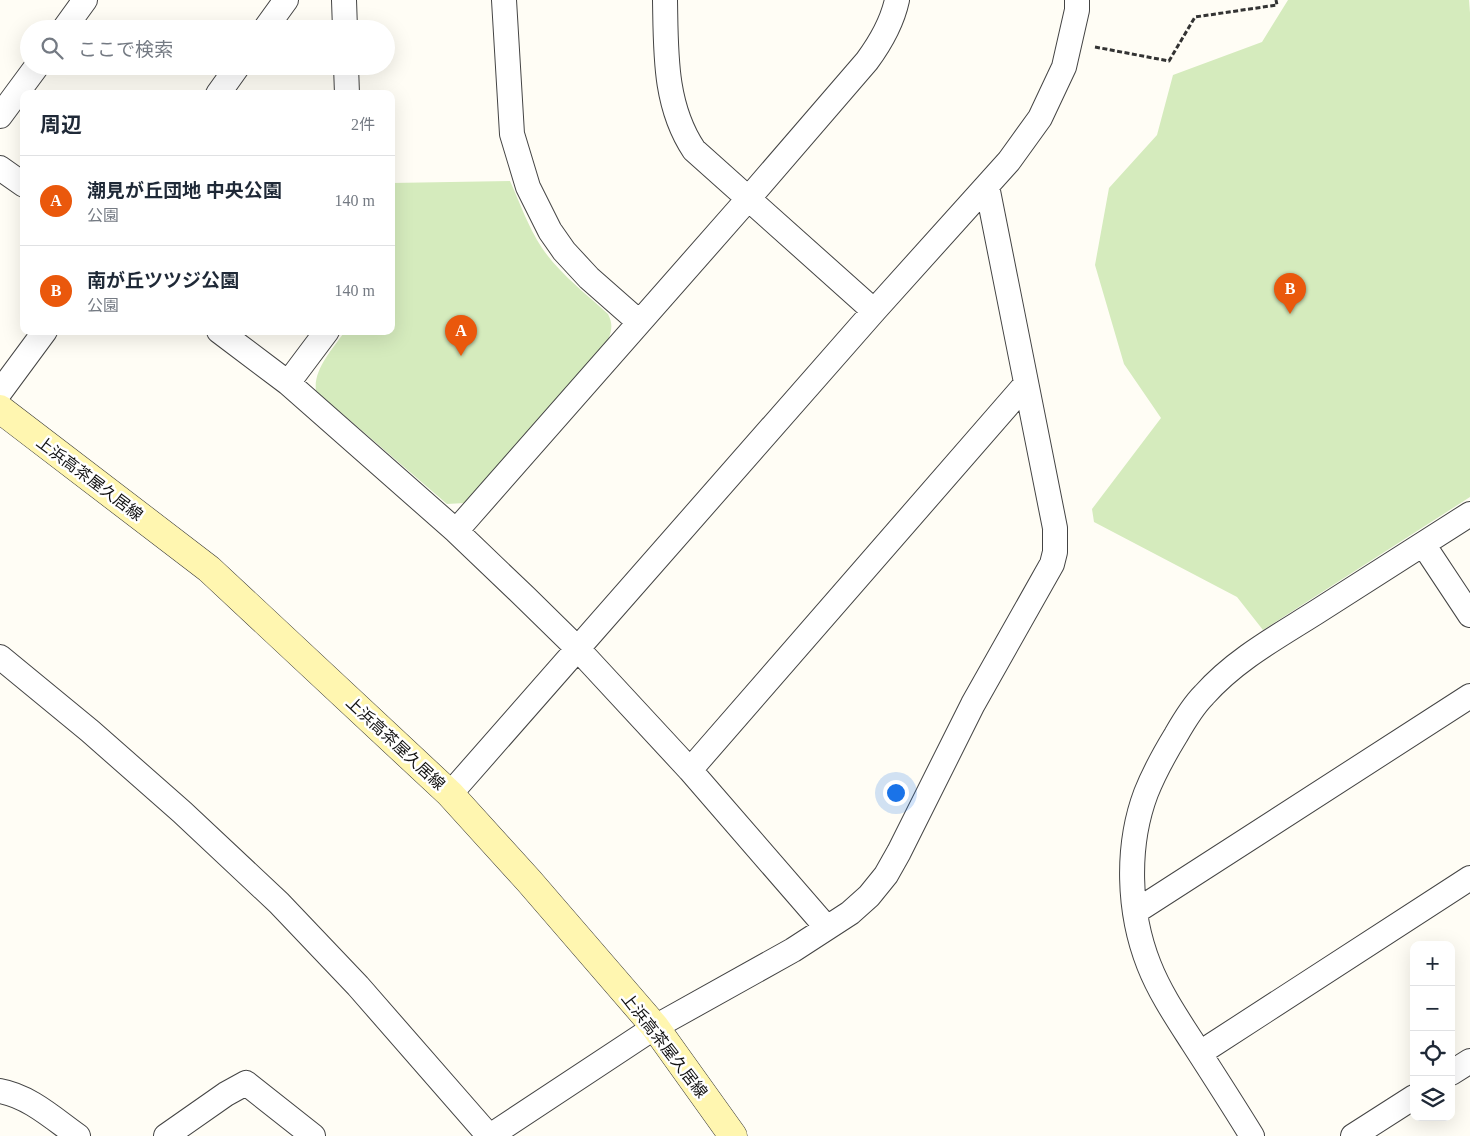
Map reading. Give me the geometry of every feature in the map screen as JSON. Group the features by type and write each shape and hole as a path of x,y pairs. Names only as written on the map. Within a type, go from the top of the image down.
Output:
{"main road":[{"name":"上浜高茶屋久居線","path":"0,409 209,569 450,794 535,888 655,1027 733,1136"}],"street":[{"path":"71,20 85,0"},
{"path":"272,20 286,0"},
{"path":"344,0 345,20"},
{"path":"504,0 512,134 528,187 550,231 564,251 589,278 639,322"},
{"path":"665,0 667,72 673,102 684,136 694,150 874,311"},
{"path":"456,531 748,199 880,44 897,0"},
{"path":"450,794 874,311 1009,161 1040,118 1064,67 1077,10 1077,0"},
{"path":"0,116 30,75"},
{"path":"221,90 232,75"},
{"path":"346,75 347,90"},
{"path":"0,168 20,182"},
{"path":"0,657 97,737 182,812 279,903 358,986 490,1136 655,1027 793,950 850,913 869,896 886,875 899,852 973,704 1052,564 1055,552 1055,528 987,186"},
{"path":"0,392 41,335"},
{"path":"224,335 288,383 456,531 577,648 690,770 827,928"},
{"path":"288,383 324,335"},
{"path":"690,770 1026,384"},
{"path":"1252,1136 1164,998 1141,942 1135,912 1133,885 1137,823 1146,793 1186,718 1203,695 1227,672 1262,647 1470,514"},
{"path":"1423,544 1470,615"},
{"path":"1135,912 1470,696"},
{"path":"1200,1053 1470,878"},
{"path":"1455,1070 1470,1061"},
{"path":"166,1136 226,1094 246,1083 313,1136"},
{"path":"0,1091 24,1098 78,1136"},
{"path":"1353,1136 1410,1100"}],"path":[{"path":"1070,42 1169,61 1195,17 1277,5 1276,0"}],"green space":[{"path":"1288,0 1469,0 1470,497 1263,630 1237,597 1094,522 1092,509 1161,418 1124,364 1095,265 1109,188 1157,135 1173,75 1262,42"},
{"path":"510,181 528,223 542,248 564,274 608,314 611,321 608,340 465,503 447,504 316,391 316,383 321,367 342,335 395,335 395,183"}],"place":[{"name":"南が丘ツツジ公園","path":"1290,314"},
{"name":"潮見が丘団地 中央公園","path":"461,356"}]}
